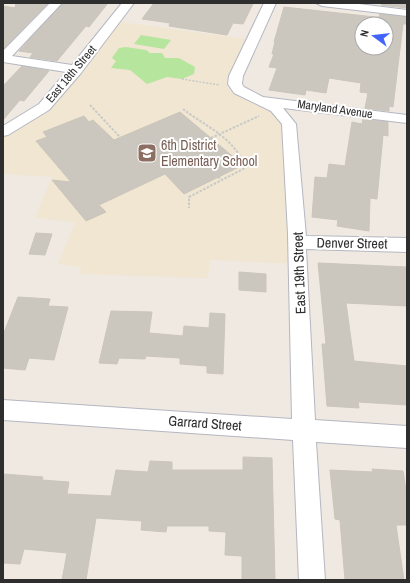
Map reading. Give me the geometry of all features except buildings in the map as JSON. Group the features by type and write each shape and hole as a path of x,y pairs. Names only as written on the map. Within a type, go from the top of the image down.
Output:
{"street":[{"path":"3,58 56,3"},
{"name":"East 18th Street","path":"3,132 44,107 76,70 128,3"},
{"name":"East 19th Street","path":"270,3 236,76 235,84 239,90 264,108 276,108 289,124 297,242 312,580"},
{"path":"322,3 342,4 407,13"},
{"path":"3,58 76,70"},
{"name":"Maryland Avenue","path":"264,108 407,119"},
{"name":"Denver Street","path":"297,242 407,245"},
{"name":"Garrard Street","path":"3,410 407,437"}],"path":[{"path":"182,79 220,85"},
{"path":"90,105 130,148"},
{"path":"211,138 260,116 264,108"},
{"path":"183,109 221,134 243,157 245,168 189,197 189,208"},
{"path":"218,177 222,180"}],"shaded area":[{"name":"6th District Elementary School","path":"114,21 253,40 235,84 283,115 299,264 210,260 208,278 80,274 81,267 58,264 75,222 35,218 52,177 3,174 3,132 44,107"}],"green space":[{"path":"141,35 171,40 164,49 134,44"},
{"path":"126,47 146,50 150,53 162,53 165,58 179,58 195,67 194,74 182,79 167,77 147,84 130,70 111,68 116,61 112,58 119,48"}],"place":[{"name":"6th District Elementary School","path":"147,153"}]}
